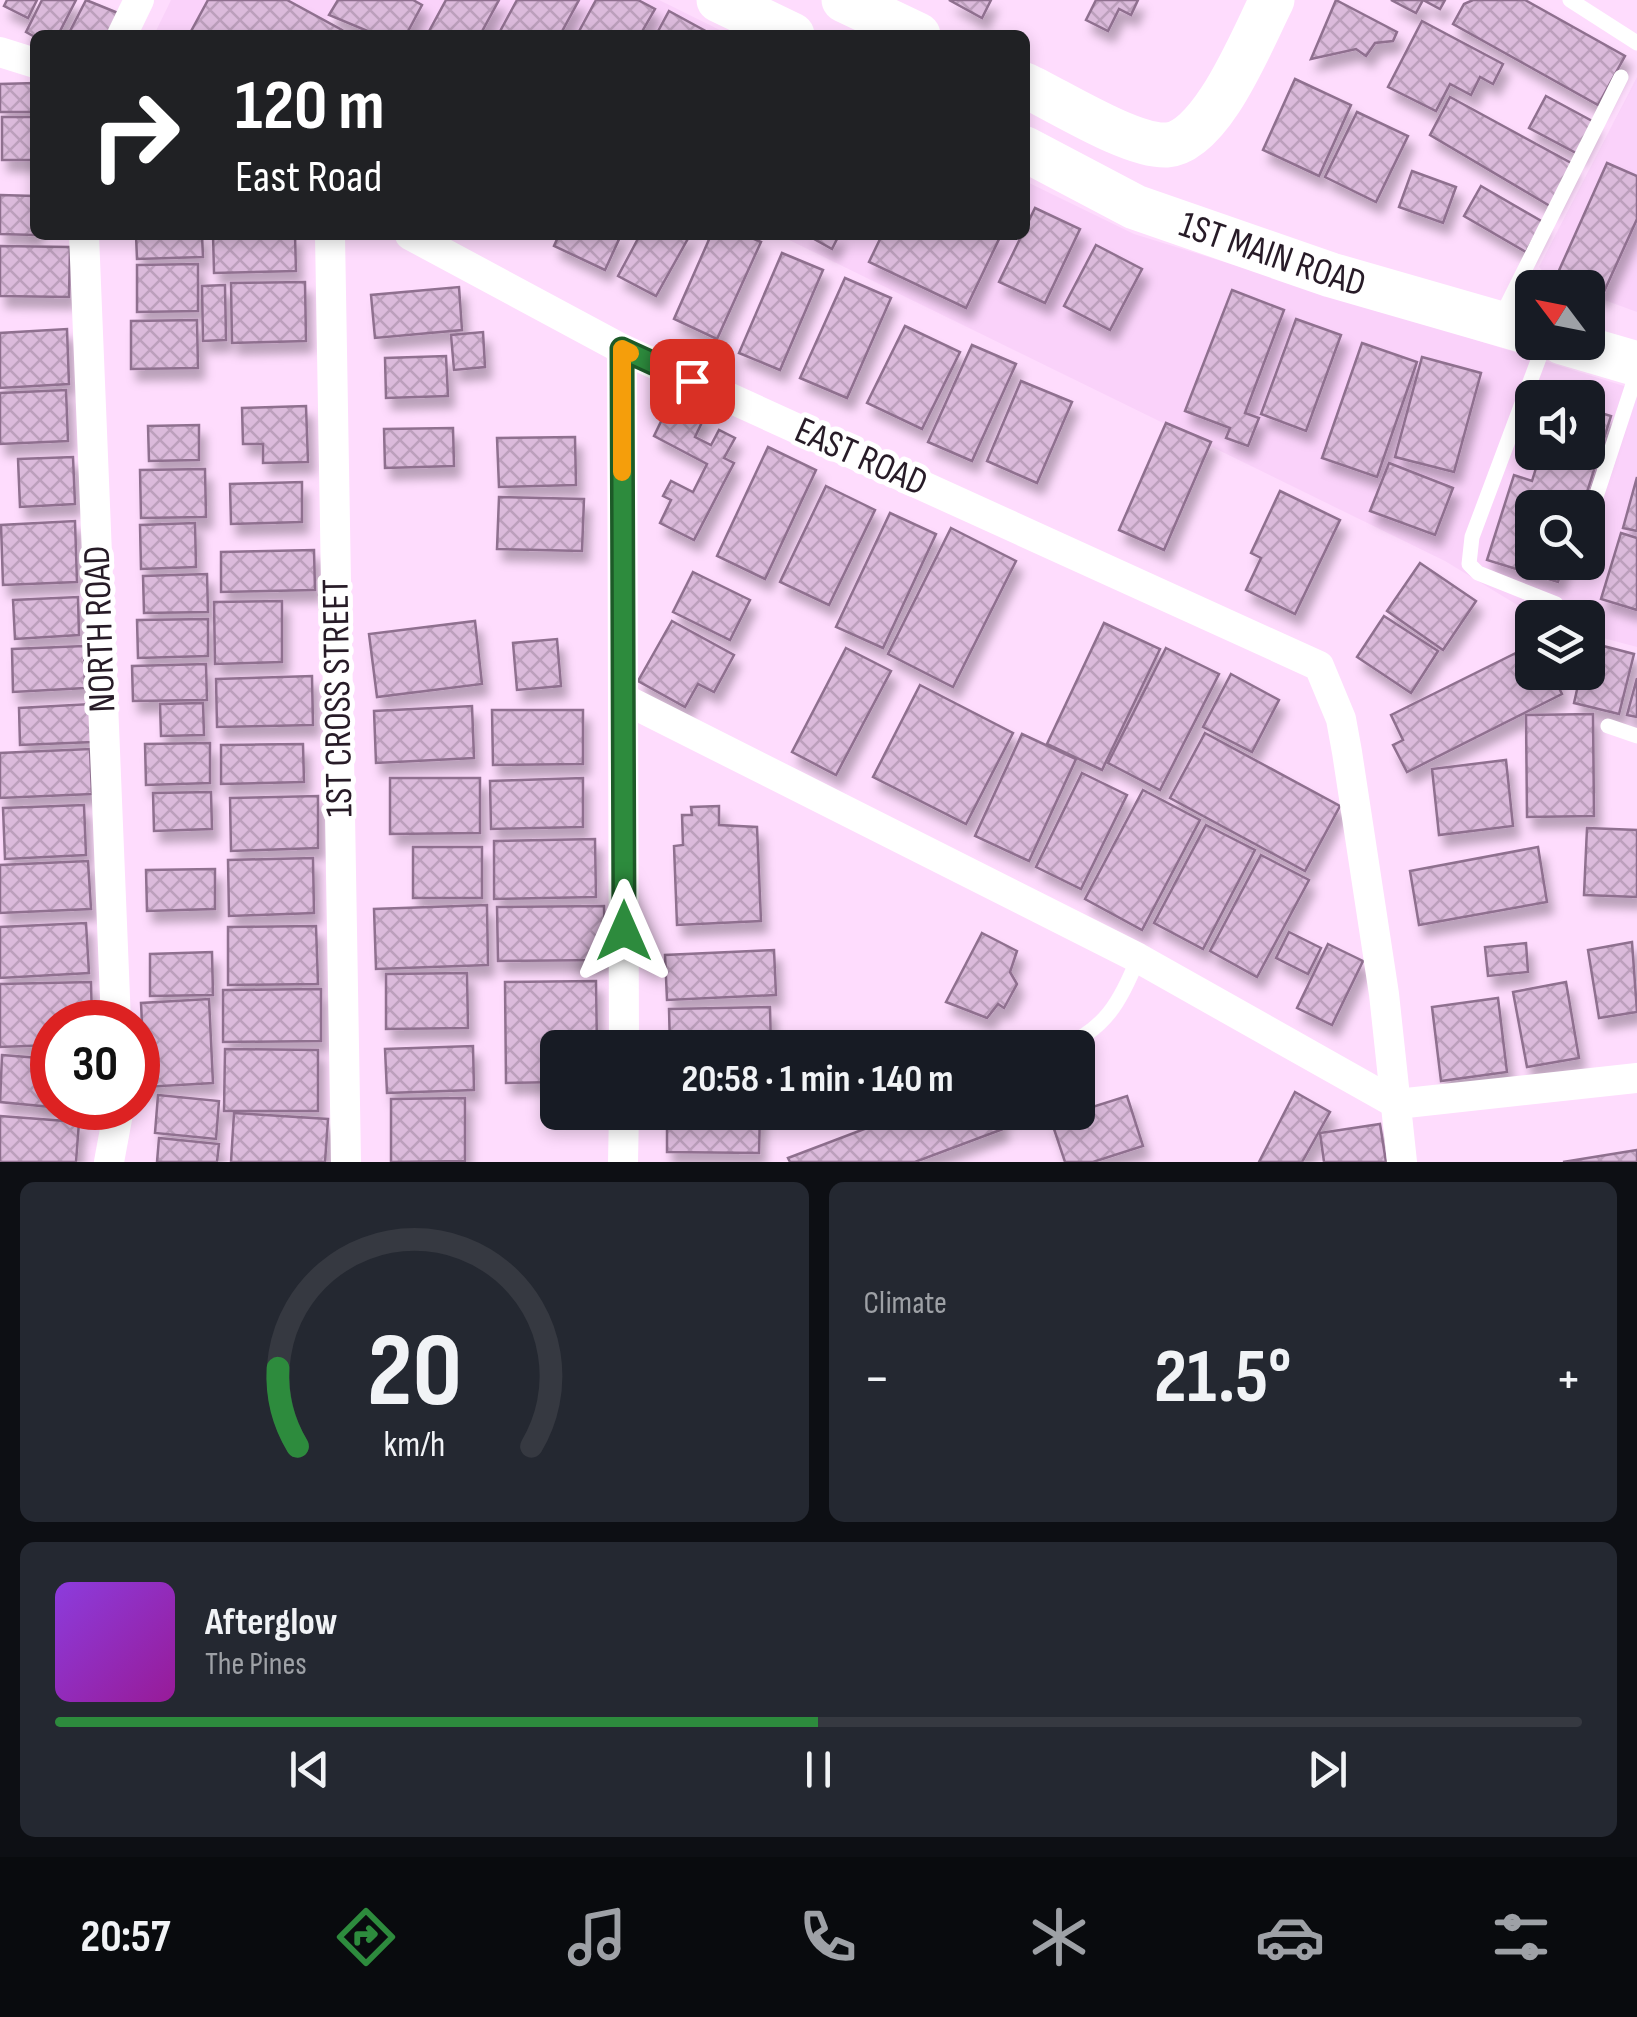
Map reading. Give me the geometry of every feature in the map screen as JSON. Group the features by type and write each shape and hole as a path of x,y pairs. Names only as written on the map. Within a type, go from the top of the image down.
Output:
{"main road":[{"path":"719,0 782,30"},
{"path":"772,0 835,30"},
{"path":"844,0 907,30"},
{"path":"1030,91 1141,140 1166,145 1182,141 1213,112 1272,0"},
{"name":"1ST MAIN ROAD","path":"1030,152 1135,207 1331,275 1515,327"},
{"path":"1605,355 1637,364"}],"street":[{"path":"124,30 139,0"},
{"path":"0,52 30,61"},
{"name":"NORTH ROAD","path":"84,240 115,1000"},
{"name":"1ST CROSS STREET","path":"330,240 346,1162"},
{"name":"EAST ROAD","path":"419,240 622,349 1319,666 1331,688 1347,752 1397,1104"},
{"path":"622,349 624,1030"},
{"path":"624,699 1138,958 1397,1104 1637,1078"},
{"path":"1397,1104 1402,1162"},
{"path":"109,1162 115,1130"},
{"path":"624,1130 624,1162"}],"lane":[{"path":"1570,0 1637,43"},
{"path":"1540,270 1621,77"},
{"path":"1538,360 1472,538 1468,564 1478,574 1546,600"},
{"path":"1598,490 1637,372"},
{"path":"1608,726 1637,736"},
{"path":"1094,1030 1110,1015 1138,958"}],"shaded area":[{"path":"171,0 659,0 720,30 360,30 330,15 321,30 156,30"},
{"path":"1637,77 1637,312 1605,300 1605,270 1539,267"},
{"path":"1030,183 1134,234 1515,352 1515,360 1540,360 1605,380 1515,380 1515,470 1605,470 1605,380 1637,390 1637,647 1605,639 1605,600 1515,600 1515,604 1445,561 789,240 1030,240"}],"building":[{"path":"7,0 37,0 28,18 4,6"},
{"path":"42,0 76,0 61,30 26,32"},
{"path":"86,0 118,13 110,30 71,30"},
{"path":"208,0 287,0 342,30 192,30"},
{"path":"338,0 413,0 422,5 409,30 365,30 329,15"},
{"path":"446,0 499,0 483,30 430,30"},
{"path":"517,0 579,0 563,30 501,30"},
{"path":"596,0 638,0 655,9 643,30 580,30"},
{"path":"949,0 991,0 982,18"},
{"path":"1096,0 1138,0 1131,15 1119,9 1108,31 1086,20"},
{"path":"1336,0 1397,32 1393,41 1375,43 1366,56 1356,49 1311,59"},
{"path":"1391,0 1423,0 1416,13"},
{"path":"1423,0 1445,0 1440,9"},
{"path":"1473,0 1525,0 1625,56 1598,105 1453,24 1464,4"},
{"path":"669,11 704,30 659,30"},
{"path":"1422,21 1503,64 1493,84 1480,77 1471,95 1450,84 1436,111 1388,87"},
{"path":"1295,79 1351,105 1319,176 1263,150"},
{"path":"30,83 30,112 0,112 0,84"},
{"path":"1546,96 1594,122 1578,154 1529,128"},
{"path":"1450,97 1573,164 1550,206 1430,135"},
{"path":"1357,112 1408,136 1376,202 1325,177"},
{"path":"2,117 30,117 30,160 2,160"},
{"path":"1607,163 1637,176 1637,219 1605,289 1605,270 1559,270"},
{"path":"1412,171 1456,187 1443,223 1399,207"},
{"path":"1481,186 1543,222 1526,252 1464,216"},
{"path":"0,195 30,196 30,235 0,234"},
{"path":"1035,208 1080,229 1045,303 999,282 1019,240 1030,240 1030,218"},
{"path":"136,240 202,240 203,257 137,259"},
{"path":"213,240 295,240 296,271 214,273"},
{"path":"557,240 619,240 605,270 554,246"},
{"path":"637,240 687,240 656,296 618,276"},
{"path":"709,240 761,242 717,339 674,319"},
{"path":"816,240 836,240 832,249"},
{"path":"880,240 999,240 966,308 869,262"},
{"path":"1096,245 1142,269 1110,330 1064,306"},
{"path":"0,246 70,247 69,297 0,296"},
{"path":"782,253 823,270 780,370 739,353"},
{"path":"198,264 198,311 137,312 137,265"},
{"path":"845,278 891,298 847,398 800,378"},
{"path":"305,282 306,341 232,343 231,283"},
{"path":"225,285 226,340 203,341 202,286"},
{"path":"459,287 462,330 375,338 371,295"},
{"path":"1232,290 1284,310 1245,413 1259,418 1248,446 1226,438 1230,428 1185,411"},
{"path":"1296,319 1341,335 1306,431 1261,414"},
{"path":"197,320 198,368 131,369 131,321"},
{"path":"905,326 960,352 922,429 867,403"},
{"path":"67,329 69,384 0,388 0,333"},
{"path":"483,332 485,367 454,370 451,335"},
{"path":"1362,343 1417,362 1377,477 1322,458"},
{"path":"972,345 1016,364 972,461 928,442"},
{"path":"446,356 448,396 386,398 385,358"},
{"path":"1422,357 1481,373 1454,472 1395,457"},
{"path":"1021,381 1072,402 1037,483 987,461"},
{"path":"66,390 68,441 0,444 0,393"},
{"path":"671,401 704,418 695,437 711,445 719,430 735,438 724,458 734,463 694,540 660,523 671,500 663,496 671,481 693,492 707,464 654,436"},
{"path":"306,406 308,462 263,463 263,444 243,444 242,408"},
{"path":"1605,414 1611,416 1605,435"},
{"path":"1166,423 1211,442 1164,550 1119,530"},
{"path":"199,425 199,460 149,461 148,426"},
{"path":"453,428 454,466 385,468 384,429"},
{"path":"575,437 576,485 499,487 497,438"},
{"path":"768,447 816,470 765,579 717,556"},
{"path":"73,457 75,504 20,507 18,459"},
{"path":"1389,463 1453,488 1435,535 1370,511"},
{"path":"205,469 206,517 141,518 140,470"},
{"path":"1535,470 1594,470 1588,490 1515,490 1515,569 1487,560 1514,475 1532,481"},
{"path":"1637,477 1637,531 1623,528"},
{"path":"302,482 302,522 231,524 230,484"},
{"path":"826,486 875,510 829,605 780,582"},
{"path":"1280,491 1340,520 1295,614 1246,590 1261,558 1251,553"},
{"path":"499,497 584,499 582,551 497,549"},
{"path":"890,513 936,534 883,648 836,627"},
{"path":"75,521 77,582 3,585 1,525"},
{"path":"195,523 196,567 141,569 140,525"},
{"path":"951,528 1016,561 953,687 888,654"},
{"path":"1621,533 1637,538 1637,610 1601,599"},
{"path":"314,550 315,590 221,592 221,552"},
{"path":"1420,563 1476,601 1443,650 1387,611"},
{"path":"693,572 750,600 730,640 673,612"},
{"path":"207,574 208,612 144,613 143,576"},
{"path":"78,597 79,635 15,639 13,600"},
{"path":"282,601 282,662 215,664 214,602"},
{"path":"1384,616 1438,651 1411,693 1357,657"},
{"path":"208,619 208,656 138,658 137,620"},
{"path":"475,621 482,684 377,697 369,634"},
{"path":"672,621 734,655 714,692 698,684 685,707 638,681"},
{"path":"1104,623 1160,649 1102,770 1047,744"},
{"path":"557,639 561,686 517,690 513,643"},
{"path":"84,646 85,688 13,692 12,649"},
{"path":"1605,646 1634,654 1619,714 1574,703 1577,690 1605,690"},
{"path":"846,648 891,671 836,775 792,752"},
{"path":"1166,648 1219,674 1160,790 1108,763"},
{"path":"1515,653 1515,690 1560,690 1562,694 1407,772 1393,745 1403,740 1391,715"},
{"path":"206,664 207,700 133,701 132,666"},
{"path":"1231,674 1279,700 1252,752 1203,727"},
{"path":"312,676 313,725 217,727 216,679"},
{"path":"1637,678 1637,717 1627,715"},
{"path":"920,685 1013,733 966,824 873,777"},
{"path":"203,703 204,735 161,736 160,704"},
{"path":"91,704 93,742 20,745 19,708"},
{"path":"472,706 474,758 376,763 374,711"},
{"path":"492,710 583,710 583,764 493,765"},
{"path":"1593,714 1594,816 1527,817 1526,715"},
{"path":"1205,733 1340,806 1305,871 1170,798"},
{"path":"1022,734 1076,759 1029,861 975,836"},
{"path":"210,743 210,783 146,785 145,744"},
{"path":"303,744 304,782 221,784 221,745"},
{"path":"90,749 92,794 0,798 0,753"},
{"path":"1506,760 1513,826 1439,835 1432,769"},
{"path":"1082,773 1127,795 1081,889 1036,867"},
{"path":"390,778 480,778 480,833 390,834"},
{"path":"583,778 583,827 491,829 490,781"},
{"path":"1143,790 1200,820 1142,930 1085,899"},
{"path":"211,792 212,829 154,831 153,793"},
{"path":"318,796 318,848 231,851 230,798"},
{"path":"84,805 86,855 5,859 3,808"},
{"path":"719,806 719,825 757,827 761,921 677,925 674,846 683,845 682,815 692,815 691,807"},
{"path":"1206,825 1255,850 1203,949 1154,923"},
{"path":"1587,828 1637,830 1637,897 1584,895"},
{"path":"595,839 596,897 494,899 494,841"},
{"path":"413,847 482,847 482,898 413,898"},
{"path":"1538,847 1547,902 1419,925 1410,871"},
{"path":"1261,855 1309,880 1257,977 1210,951"},
{"path":"313,858 314,913 229,916 228,860"},
{"path":"88,861 91,909 0,913 0,865"},
{"path":"215,869 215,909 147,911 146,870"},
{"path":"487,905 488,965 376,969 374,909"},
{"path":"604,906 605,960 498,961 497,907"},
{"path":"86,923 89,973 0,978 0,927"},
{"path":"316,926 318,984 228,985 228,927"},
{"path":"1289,932 1321,948 1308,974 1276,958"},
{"path":"982,933 1017,951 1010,972 1017,984 1004,1008 998,1004 987,1018 946,1002"},
{"path":"1632,942 1637,1012 1599,1018 1588,950"},
{"path":"1526,943 1528,972 1488,976 1485,947"},
{"path":"1328,944 1363,961 1332,1025 1297,1008"},
{"path":"774,950 776,995 667,1000 665,955"},
{"path":"212,952 213,995 150,996 150,954"},
{"path":"467,973 468,1028 386,1029 386,974"},
{"path":"596,981 597,1030 540,1030 540,1082 506,1083 505,982"},
{"path":"91,982 91,1000 30,1000 30,1046 0,1047 0,984"},
{"path":"1566,982 1579,1058 1527,1067 1513,992"},
{"path":"321,989 321,1041 223,1042 223,990"},
{"path":"1498,998 1507,1072 1441,1081 1432,1007"},
{"path":"209,999 213,1083 160,1086 160,1002"},
{"path":"770,1007 771,1030 670,1030 669,1009"},
{"path":"473,1046 474,1090 387,1093 385,1049"},
{"path":"225,1049 318,1050 318,1111 224,1111"},
{"path":"2,1055 30,1057 30,1105 0,1102"},
{"path":"1295,1092 1330,1112 1302,1162 1259,1162"},
{"path":"160,1095 219,1101 216,1139 155,1133 160,1130"},
{"path":"1127,1096 1143,1146 1093,1162 1065,1162 1054,1130 1095,1130 1095,1106"},
{"path":"465,1098 465,1161 391,1162 391,1099"},
{"path":"234,1113 328,1119 325,1162 231,1162"},
{"path":"0,1116 30,1118 30,1130 78,1130 76,1162 0,1162"},
{"path":"1380,1124 1386,1162 1324,1162 1320,1133"},
{"path":"667,1130 760,1130 759,1153 667,1152"},
{"path":"862,1130 1000,1130 915,1162 790,1162 788,1158"},
{"path":"159,1138 219,1144 217,1162 157,1162"},
{"path":"1637,1150 1637,1162 1563,1162"}],"slow traffic":[{"path":"622,472 622,349 630,353"}],"route":[{"path":"624,931 622,349 692,381"}]}
